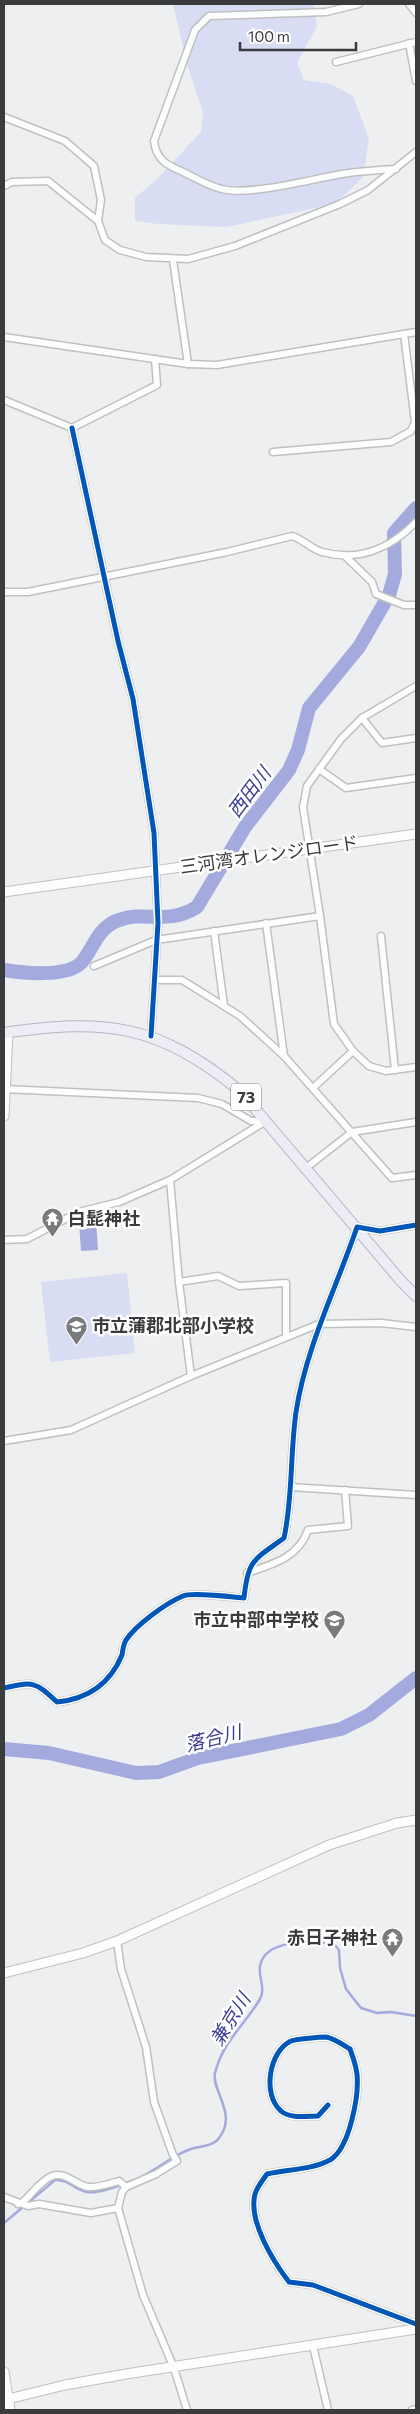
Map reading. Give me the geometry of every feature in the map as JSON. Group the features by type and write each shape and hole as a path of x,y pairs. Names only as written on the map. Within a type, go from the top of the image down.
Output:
{"main road":[{"name":"73","path":"6,1033 66,1026 112,1027 151,1036 187,1052 214,1070 240,1091 401,1281 416,1296"}],"street":[{"path":"359,4 326,12 209,16 195,30 154,141 155,150 160,160 171,166 202,182 234,191 308,181 344,173 396,169"},
{"path":"409,4 416,13"},
{"path":"336,62 413,42 416,81"},
{"path":"4,117 65,141 94,166 101,200 98,222"},
{"path":"4,186 12,182 48,180 98,222 105,240 120,250 146,258 188,259 216,252 309,216 368,190 416,152"},
{"path":"172,260 188,364"},
{"path":"4,337 188,364 217,365 416,332"},
{"path":"273,452 391,442 411,431 415,422 404,334"},
{"path":"4,400 72,428 157,385 155,359"},
{"path":"72,428 104,577 133,699 143,755 157,871 158,923 151,1036"},
{"path":"4,592 28,592 227,552 292,536 302,539 320,551 345,556 386,547 401,538 416,523"},
{"path":"345,556 372,582 376,594 404,605 416,604"},
{"path":"416,686 362,718 341,739 307,786 303,807 334,1024 353,1051 369,1066 378,1070 416,1067"},
{"path":"362,718 382,743 416,738"},
{"path":"319,769 346,788 416,778"},
{"name":"三河湾オレンジロード","path":"4,892 416,834"},
{"path":"94,966 156,940 320,916"},
{"path":"266,923 284,1056"},
{"path":"214,931 224,1006"},
{"path":"380,936 395,1070"},
{"path":"155,980 182,980 240,1016 284,1056 314,1087 392,1178 416,1175"},
{"path":"4,1116 6,1033"},
{"path":"314,1087 353,1051"},
{"path":"5,1089 198,1098 222,1104 251,1121 266,1121"},
{"path":"4,1240 27,1239 79,1212 119,1202 170,1180 266,1121"},
{"path":"306,1168 352,1132 416,1122"},
{"path":"170,1180 179,1282 191,1376"},
{"path":"4,1688 18,1685 42,1687 57,1702 76,1700 93,1692 113,1671 122,1654 125,1642 138,1625 184,1595 244,1598 247,1573 255,1560 284,1538 290,1512 296,1412 319,1324 357,1227 380,1231 416,1225"},
{"path":"179,1282 218,1276 239,1286 286,1283 286,1338"},
{"path":"4,1441 72,1430 191,1376 319,1324 382,1323 416,1327"},
{"path":"290,1487 416,1494"},
{"path":"247,1573 271,1565 297,1550 304,1542 308,1530 348,1526 345,1490"},
{"path":"4,1973 82,1953 117,1940 329,1845 397,1823 416,1820"},
{"path":"22,2205 50,2177 57,2175 66,2176 82,2185 90,2187 123,2185 168,2168 174,2157 154,2102 147,2066 146,2047 121,1970 117,1940"},
{"path":"328,2105 318,2116 293,2116 281,2112 271,2097 269,2074 278,2055 291,2041 326,2037 350,2048 357,2074 355,2110 340,2149 333,2158 311,2167 267,2174 256,2191 254,2199 256,2216 271,2257 289,2282 313,2285 416,2324"},
{"path":"123,2185 118,2208 143,2295 174,2368 186,2410"},
{"path":"4,2197 22,2205 39,2204 91,2213 118,2208"},
{"path":"6,2400 74,2384 416,2329"},
{"path":"312,2346 328,2410"},
{"path":"4,2372 6,2400 10,2410"},
{"path":"412,2410 416,2409"}],"shaded area":[{"path":"173,4 314,4 317,26 297,63 304,80 331,84 353,96 369,139 363,177 335,204 226,227 135,221 135,198 156,180 201,132 203,112 188,68"},
{"path":"127,1273 135,1353 50,1362 41,1282"}],"water":[{"path":"96,1221 98,1250 81,1251 79,1222"}],"waterway":[{"name":"西田川","path":"4,970 44,973 66,970 82,962 101,932 112,923 129,917 176,916 197,907 245,827 289,770 298,750 309,708 359,647 389,595 395,574 394,533 416,508"},
{"name":"落合川","path":"4,1749 49,1753 136,1773 159,1772 198,1758 341,1729 369,1715 416,1678"},
{"name":"兼京川","path":"139,2178 182,2153 209,2145 219,2138 226,2120 223,2103 215,2080 215,2073 223,2052 262,1995 260,1966 264,1957 271,1950 291,1943 315,1942 334,1944 339,1950 340,1968 346,1989 361,2008 377,2013 391,2012 416,2016"},
{"name":"兼京川","path":"4,2223 55,2180 64,2181 87,2192 97,2192 134,2180"}],"cycle path":[{"path":"72,428 118,641 133,699 154,833 158,923 151,1036"},
{"path":"4,1688 22,1684 34,1685 44,1690 57,1702 79,1697 97,1688 104,1682 117,1665 125,1642 131,1634 144,1621 168,1604 183,1596 194,1594 244,1598 248,1575 254,1562 259,1556 284,1538 289,1507 294,1428 301,1388 314,1341 357,1227 380,1231 416,1225"},
{"path":"328,2105 318,2116 299,2116 285,2114 275,2104 271,2095 271,2074 273,2063 283,2046 291,2041 326,2037 350,2049 357,2074 355,2107 343,2144 337,2154 330,2160 307,2168 267,2174 255,2194 254,2205 258,2228 269,2252 289,2282 313,2285 416,2324"}],"place":[{"name":"白髭神社","path":"52,1238"},
{"name":"市立蒲郡北部小学校","path":"76,1345"},
{"name":"市立中部中学校","path":"335,1639"},
{"name":"赤日子神社","path":"393,1957"}]}
